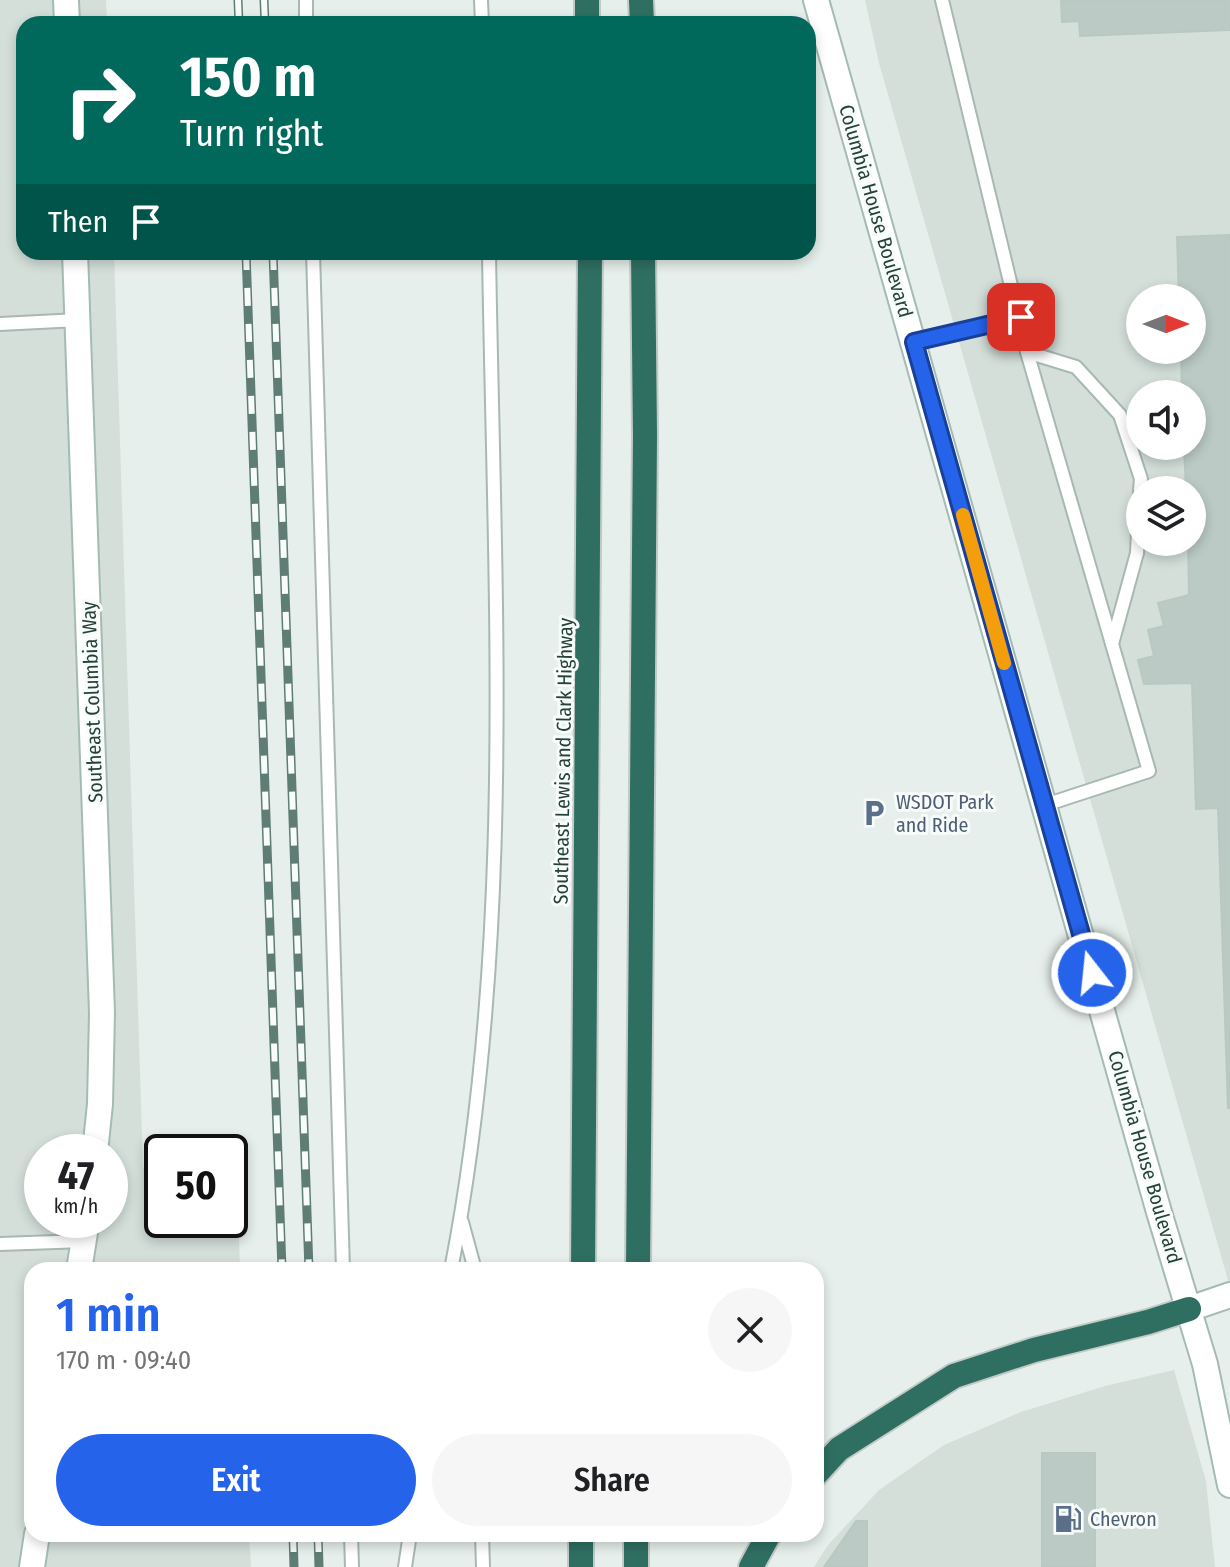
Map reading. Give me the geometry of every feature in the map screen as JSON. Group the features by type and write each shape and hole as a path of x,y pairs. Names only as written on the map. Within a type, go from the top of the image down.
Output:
{"highway":[{"name":"Southeast Lewis and Clark Highway","path":"583,1262 590,260"},
{"path":"638,1262 645,435 643,260"},
{"path":"824,1465 839,1449 954,1376 1034,1350 1189,1309"},
{"path":"581,1542 581,1567"},
{"path":"636,1542 636,1567"},
{"path":"751,1567 765,1542"}],"main road":[{"name":"Columbia House Boulevard","path":"816,0 1189,1309 1208,1378 1230,1485"},
{"name":"Southeast Columbia Way","path":"75,260 102,998 97,1134"},
{"path":"80,1262 84,1238"},
{"path":"1189,1309 1230,1295"},
{"path":"32,1567 36,1542"}],"lane":[{"path":"942,0 1027,352 1149,771 1045,805"},
{"path":"313,260 343,1262"},
{"path":"453,1262 461,1219 484,1030 493,875 496,700 489,260"},
{"path":"914,342 1021,317"},
{"path":"0,324 78,320"},
{"path":"1027,352 1076,367 1120,415 1140,476"},
{"path":"1111,646 1136,556"},
{"path":"461,1219 473,1262"},
{"path":"0,1244 36,1238"},
{"path":"351,1542 352,1567"},
{"path":"405,1567 409,1542"},
{"path":"482,1542 483,1567"}],"shaded area":[{"path":"0,0 106,0 107,16 16,16 16,260 114,260 144,1238 239,1238 240,1262 24,1262 24,1542 249,1542 251,1567 0,1567"},
{"path":"865,0 1230,0 1230,1287 879,63"},
{"path":"1174,1370 1206,1481 1215,1567 814,1567 828,1545 879,1490 944,1445 1021,1412 1105,1386"}],"building":[{"path":"1061,0 1230,0 1230,30 1080,36 1079,21 1062,22"},
{"path":"1230,235 1230,1108 1218,808 1196,809 1192,683 1144,684 1138,660 1154,656 1148,630 1164,626 1158,603 1189,595 1188,556 1206,556 1206,476 1185,476 1185,460 1206,460 1206,380 1182,380 1181,364 1206,364 1206,284 1179,284 1177,237"},
{"name":"Chevron","path":"1042,1453 1095,1453 1095,1567 1042,1567"},
{"path":"856,1521 867,1521 867,1567 824,1567"}],"railway":[{"path":"238,0 239,16"},
{"path":"264,0 265,16"},
{"path":"246,260 282,1262"},
{"path":"273,260 309,1262"},
{"path":"293,1542 294,1567"},
{"path":"318,1542 319,1567"}],"slow traffic":[{"path":"963,515 1004,663"}],"place":[{"name":"WSDOT Park and Ride","path":"874,813"},
{"name":"Chevron","path":"1068,1519"}],"route":[{"path":"1021,317 914,342 1092,973"}]}
